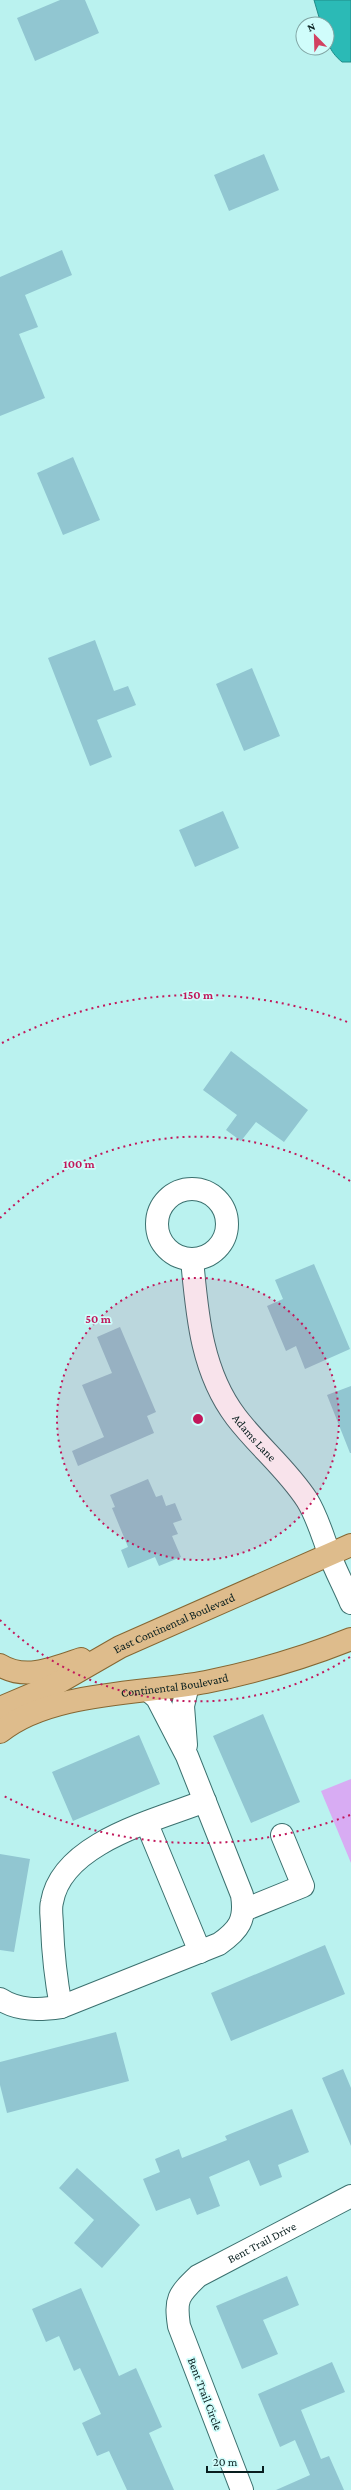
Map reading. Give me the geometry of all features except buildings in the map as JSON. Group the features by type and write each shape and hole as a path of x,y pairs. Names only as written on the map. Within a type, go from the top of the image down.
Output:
{"main road":[{"name":"East Continental Boulevard","path":"0,1708 54,1685 120,1647 351,1545"},
{"name":"Continental Boulevard","path":"0,1732 9,1724 58,1705 87,1697 149,1691 188,1685 296,1659 351,1639"},
{"path":"0,1665 10,1671 30,1673 49,1670 120,1647"}],"street":[{"name":"Adams Lane","path":"192,1258 197,1314 210,1370 236,1416 282,1467 306,1499 317,1517 330,1554 351,1603"},
{"path":"187,1756 182,1706 188,1685"},
{"path":"0,1999 24,2008 43,2010 61,2007 219,1944 232,1935 241,1923 244,1910 242,1895 205,1801 187,1756 157,1698 149,1691"},
{"path":"61,2007 54,1969 52,1902 59,1881 71,1864 90,1849 205,1801"},
{"path":"147,1824 200,1952"},
{"path":"244,1910 303,1886 282,1835"},
{"name":"Bent Trail Drive","path":"179,2297 182,2291 198,2276 351,2196"},
{"name":"Bent Trail Circle","path":"179,2297 176,2305 180,2326 242,2490"}],"shaded area":[{"path":"351,1779 351,1863 321,1791"}],"water":[{"path":"314,0 351,0 351,62 342,62 335,55 335,16 319,16"}]}
